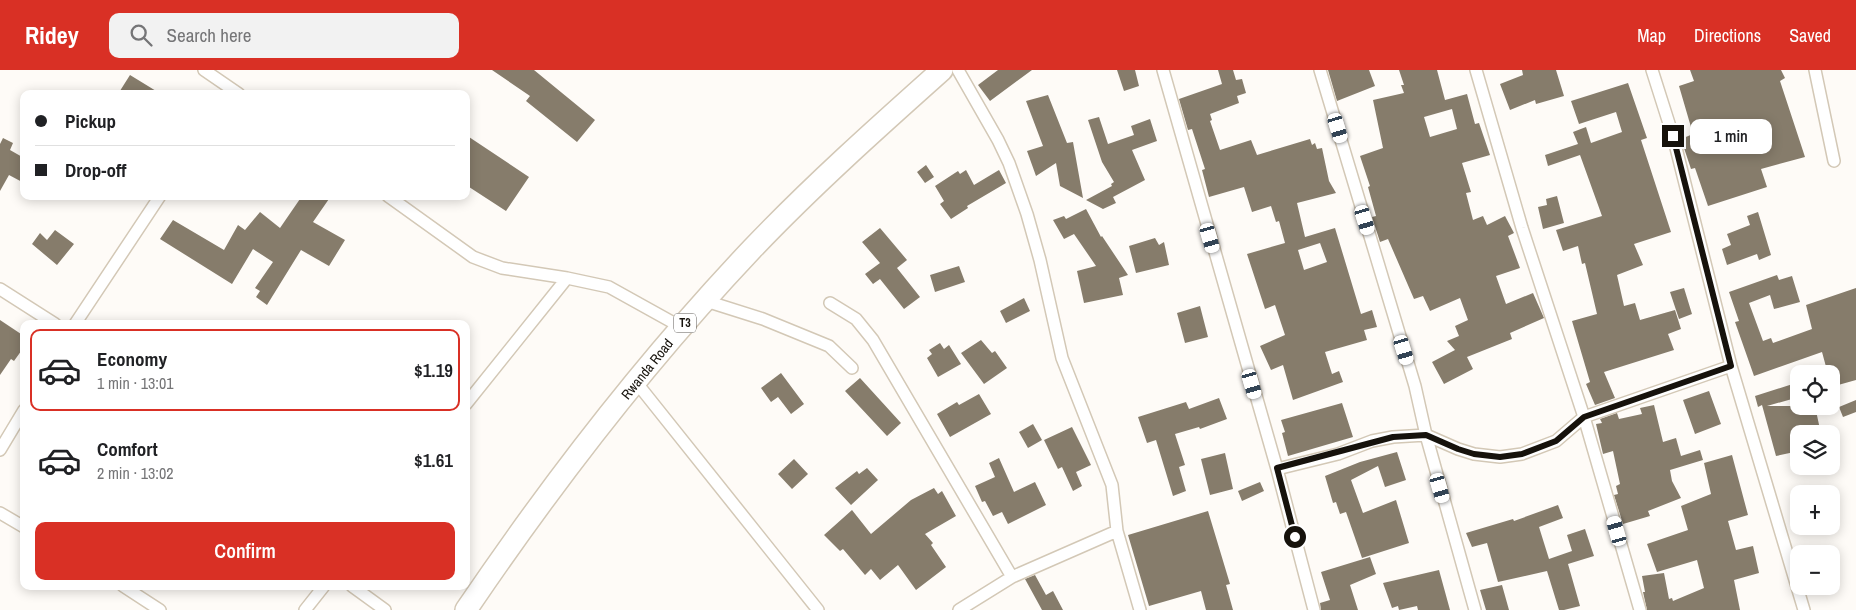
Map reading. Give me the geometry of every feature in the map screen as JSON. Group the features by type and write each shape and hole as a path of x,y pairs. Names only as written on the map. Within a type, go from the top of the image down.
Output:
{"highway":[{"name":"Rwanda Road","path":"466,610 512,541 681,327 752,249 857,146 942,70"}],"street":[{"path":"204,70 230,90"},
{"path":"958,70 1009,162 1027,214 1040,260 1062,358 1112,485 1117,530 1140,610"},
{"path":"1164,70 1277,468 1314,610"},
{"path":"1320,70 1415,386 1426,435 1475,610"},
{"path":"1476,70 1522,228 1584,417 1640,610"},
{"path":"1652,70 1673,136 1731,366 1804,610"},
{"path":"1815,70 1834,161"},
{"path":"78,320 157,200"},
{"path":"394,200 473,257 502,268 567,278 609,287 681,327"},
{"path":"470,399 567,278"},
{"path":"0,289 49,320"},
{"path":"706,301 763,319 829,346 852,368"},
{"path":"830,303 848,312 856,319 872,340 1012,577"},
{"path":"1277,468 1338,454 1372,441 1393,437 1426,435 1466,452 1500,457 1522,454 1556,441 1584,417 1731,366"},
{"path":"636,382 818,610"},
{"path":"0,450 20,417"},
{"path":"0,513 20,525"},
{"path":"959,610 1012,577 1117,530"},
{"path":"128,590 160,610"},
{"path":"306,610 321,590"},
{"path":"358,590 386,610"}],"building":[{"path":"492,70 534,70 595,120 577,142 526,101 530,96"},
{"path":"998,70 1032,70 990,101 978,85"},
{"path":"1117,70 1135,70 1139,86 1124,91"},
{"path":"1218,70 1233,70 1236,80 1242,79 1246,93 1237,96 1239,103 1210,114 1212,120 1210,121 1220,150 1251,140 1257,155 1310,139 1312,145 1315,143 1317,149 1322,148 1329,181 1336,193 1297,203 1305,237 1335,228 1361,314 1372,310 1377,327 1364,330 1367,340 1325,352 1332,374 1339,371 1343,382 1293,400 1283,365 1271,370 1260,346 1285,335 1275,305 1265,309 1247,254 1285,243 1279,221 1276,222 1271,206 1252,212 1244,187 1209,197 1202,170 1205,169 1192,129 1188,130 1179,99 1222,84","holes":["1320,243 1327,262 1304,270 1298,250"]},
{"path":"1328,70 1369,70 1375,86 1337,101"},
{"path":"1399,70 1437,70 1445,100 1467,94 1475,124 1479,123 1490,155 1462,163 1471,192 1466,193 1473,220 1483,216 1487,225 1505,216 1514,233 1508,236 1520,268 1496,276 1506,304 1533,293 1544,318 1510,333 1512,339 1467,357 1473,369 1444,384 1432,362 1455,350 1447,341 1459,336 1455,326 1468,320 1460,298 1430,311 1423,296 1414,299 1388,239 1380,242 1372,217 1376,216 1368,187 1370,186 1360,156 1383,148 1373,100 1404,93 1401,85 1404,85","holes":["1452,109 1457,129 1430,137 1424,117"]},
{"path":"1522,70 1556,70 1564,96 1536,104 1535,100 1510,110 1500,84 1523,75"},
{"path":"1690,70 1781,70 1785,78 1780,81 1805,157 1761,169 1767,187 1708,206 1695,168 1691,169 1681,139 1693,134 1679,86 1694,81"},
{"path":"130,75 154,90 121,90"},
{"path":"1628,83 1647,138 1641,140 1671,232 1634,244 1643,265 1617,275 1624,306 1635,303 1640,320 1675,310 1681,329 1668,334 1674,350 1604,372 1615,398 1595,405 1586,384 1590,382 1572,321 1597,314 1585,263 1582,264 1578,246 1563,251 1556,230 1602,216 1580,155 1548,166 1545,155 1578,144 1573,132 1586,127 1591,143 1622,132 1616,112 1579,124 1571,101"},
{"path":"1048,95 1067,143 1073,142 1083,198 1060,186 1056,163 1036,176 1027,151 1043,146 1026,101"},
{"path":"1099,117 1108,144 1134,135 1131,126 1150,119 1157,141 1132,150 1145,180 1113,197 1116,203 1103,209 1086,200 1112,186 1111,184 1114,182 1102,162 1088,120"},
{"path":"3,138 13,143 10,150 20,156 20,181 9,175 0,191 0,144"},
{"path":"470,138 529,177 506,211 470,188"},
{"path":"926,165 934,177 925,183 917,172"},
{"path":"966,170 974,185 999,170 1006,183 967,206 968,208 951,219 940,204 944,201 935,186 958,171 960,174"},
{"path":"1557,196 1564,223 1543,229 1538,207 1547,205 1546,199"},
{"path":"299,200 328,200 313,222 345,240 329,266 301,250 267,305 256,297 260,291 255,288 273,262 253,249 232,284 160,239 173,220 224,250 238,225 245,230 260,212 280,228"},
{"path":"1086,209 1101,237 1128,275 1119,278 1123,295 1084,303 1077,271 1096,266 1074,234 1064,239 1053,220 1064,216 1066,219"},
{"path":"1758,212 1771,255 1759,260 1757,254 1727,265 1722,249 1731,245 1727,234 1750,225 1747,216"},
{"path":"880,228 907,260 897,268 920,297 904,309 880,279 873,284 865,274 880,263 862,242"},
{"path":"55,230 74,244 57,265 32,244 40,233 47,240"},
{"path":"1155,238 1159,245 1164,242 1169,265 1136,273 1129,246"},
{"path":"959,266 965,282 935,292 930,275"},
{"path":"1777,275 1779,280 1792,276 1800,302 1774,309 1770,295 1749,303 1763,341 1771,338 1773,343 1812,329 1806,305 1856,288 1856,380 1840,384 1840,365 1826,365 1822,352 1754,376 1735,322 1739,321 1729,292"},
{"path":"1684,288 1692,314 1679,319 1670,292"},
{"path":"1024,298 1030,311 1006,323 1000,311"},
{"path":"1200,306 1208,337 1185,343 1177,313"},
{"path":"0,320 20,333 20,353 14,361 11,359 0,375"},
{"path":"981,340 992,353 995,351 1007,368 984,384 961,353"},
{"path":"940,343 944,349 949,345 961,364 938,377 927,358 932,354 929,350"},
{"path":"781,373 804,404 791,414 778,397 771,402 761,388"},
{"path":"860,378 901,423 887,436 845,391"},
{"path":"1790,385 1790,400 1767,406 1790,406 1790,415 1817,415 1819,425 1790,425 1790,453 1776,456 1762,405 1758,407 1755,396"},
{"path":"1709,391 1721,424 1695,434 1683,400"},
{"path":"979,394 991,414 950,437 937,414 957,402 959,405"},
{"path":"1219,398 1227,419 1200,429 1199,427 1175,434 1185,465 1179,467 1186,491 1173,496 1156,440 1147,443 1138,417 1186,402 1189,409"},
{"path":"1856,400 1856,412 1843,417 1840,407"},
{"path":"1342,403 1353,437 1288,456 1282,433 1285,432 1281,420"},
{"path":"1654,405 1663,442 1676,438 1681,456 1700,450 1703,460 1670,470 1672,481 1681,498 1648,511 1650,516 1623,524 1614,495 1618,494 1616,486 1620,484 1613,451 1603,454 1596,424 1602,423 1600,419 1617,413 1619,419 1642,414 1640,408"},
{"path":"1033,424 1042,440 1028,448 1019,432"},
{"path":"1072,427 1091,465 1076,472 1082,486 1073,491 1062,467 1058,469 1044,440"},
{"path":"1397,452 1406,480 1385,487 1378,466 1351,480 1363,513 1396,500 1409,543 1362,558 1346,512 1340,514 1336,502 1333,503 1325,476 1360,462"},
{"path":"1225,453 1233,489 1210,495 1201,459"},
{"path":"1732,455 1748,515 1728,521 1736,550 1753,546 1759,573 1734,580 1740,610 1647,610 1642,576 1664,573 1669,599 1672,598 1673,601 1704,588 1697,560 1657,572 1647,544 1688,530 1681,506 1711,494 1704,463"},
{"path":"999,458 1014,492 1035,482 1046,505 1008,524 1002,512 993,516 985,501 982,502 975,486 995,477 989,463"},
{"path":"794,459 808,474 792,489 778,474"},
{"path":"867,468 878,480 851,505 835,488 857,471 859,474"},
{"path":"1260,482 1264,491 1242,501 1238,491"},
{"path":"934,488 938,494 942,491 956,516 925,534 933,543 931,545 946,567 916,590 898,565 880,580 871,569 865,575 843,549 840,551 824,535 852,510 871,534 911,500"},
{"path":"1558,505 1563,518 1539,527 1549,559 1572,551 1567,535 1585,529 1594,556 1568,564 1580,606 1564,610 1559,610 1547,571 1498,582 1487,543 1472,547 1466,533 1513,519 1514,521"},
{"path":"1208,511 1230,584 1226,585 1233,610 1206,610 1201,591 1149,606 1128,535"},
{"path":"1370,557 1376,574 1350,585 1358,610 1321,610 1320,603 1330,600 1321,572"},
{"path":"1439,570 1450,610 1418,610 1417,606 1399,610 1398,606 1392,608 1383,583"},
{"path":"1035,575 1046,595 1053,591 1063,610 1042,610 1025,579"},
{"path":"1502,585 1509,610 1486,610 1480,590"}],"route":[{"path":"1295,537 1277,468 1338,454 1372,441 1393,437 1426,435 1474,454 1500,457 1522,454 1556,441 1584,417 1731,366 1673,136"}]}
